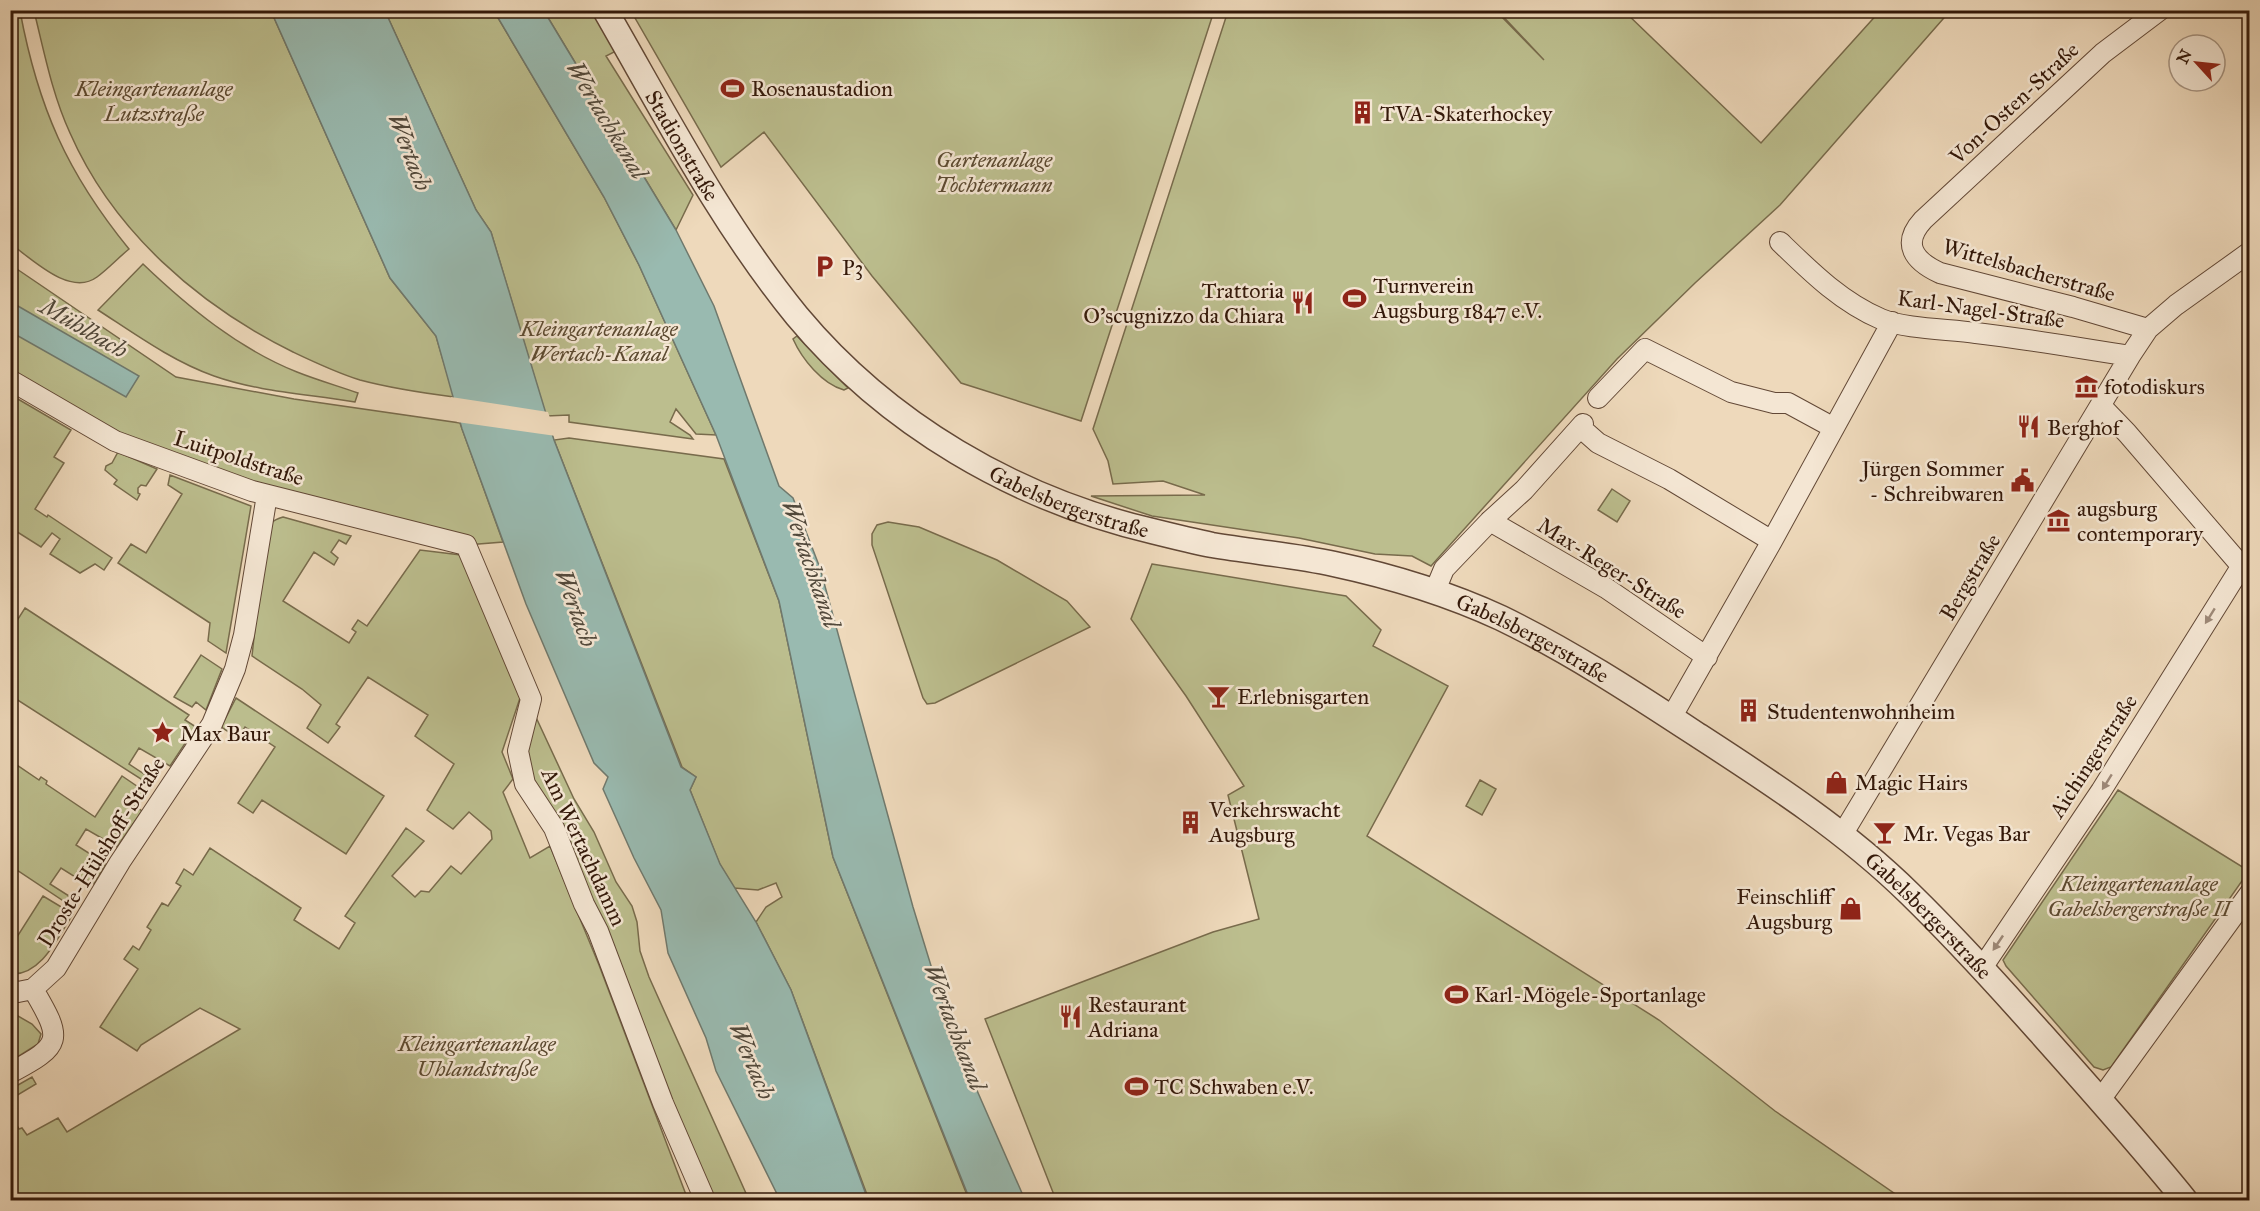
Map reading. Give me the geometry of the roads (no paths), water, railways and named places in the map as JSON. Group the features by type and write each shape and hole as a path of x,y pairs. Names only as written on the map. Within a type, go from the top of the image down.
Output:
{"street":[{"name":"Stadionstraße","path":"605,10 723,214 766,276"},
{"name":"Von-Osten-Straße","path":"1911,241 1914,232 1923,220 2008,141 2103,53 2160,10"},
{"name":"Wittelsbacherstraße","path":"1911,241 1912,248 1921,262 1940,273 2148,329"},
{"name":"Karl-Nagel-Straße","path":"1780,242 1820,280 1842,297 1865,311 1892,322 2130,356"},
{"name":"Bergstraße","path":"1842,835 2148,329 2176,304 2250,252"},
{"name":"Gabelsbergerstraße","path":"766,276 830,353 881,400 953,450 1025,488 1086,513 1147,530 1212,545 1332,563 1384,576 1505,620 1578,658 1750,769 1842,835 1909,892 1982,968 2100,1100 2185,1200"},
{"path":"1671,718 1772,541 1892,322"},
{"path":"1598,398 1645,349 1731,392 1774,404 1788,403 1834,428"},
{"name":"Luitpoldstraße","path":"10,380 115,441 267,495 466,545"},
{"path":"2101,406 2127,433 2245,571"},
{"name":"Max-Reger-Straße","path":"1434,593 1444,569 1490,521 1524,490 1582,426 1598,444 1669,479 1772,541"},
{"name":"Droste-Hülshoff-Straße","path":"33,989 56,968 120,862 212,724 235,669 244,635 267,495"},
{"name":"Max-Reger-Straße","path":"1490,521 1606,588 1707,657"},
{"name":"Am Wertachdamm","path":"466,545 531,699 518,751 525,784 554,828 584,904 598,931 663,1103 705,1200"},
{"name":"Aichingerstraße","path":"1982,968 2245,571"},
{"path":"2100,1100 2250,893"},
{"path":"10,989 18,992 33,989 55,1030 53,1044 41,1057 10,1073"}],"water":[{"name":"Wertach","path":"271,11 385,11 476,210 491,232 554,440 681,767 696,777 690,790 720,864 756,922 791,990 868,1200 780,1200 716,1071 706,1038 668,953 661,910 634,858 603,789 608,777 594,763 526,604 462,429 436,336 390,278"},
{"name":"Wertachkanal","path":"494,11 544,11 676,230 714,306 779,486 793,498 820,568 913,907 951,1031 1025,1200 970,1200 833,857 779,601 716,435 639,265 604,197"},
{"path":"11,302 139,376 126,397 11,332"}],"place":[{"name":"Rosenaustadion","path":"733,88"},
{"name":"TVA-Skaterhockey","path":"1362,113"},
{"name":"P3","path":"824,267"},
{"name":"Turnverein Augsburg 1847 e.V.","path":"1355,298"},
{"name":"Trattoria O'scugnizzo da Chiara","path":"1302,303"},
{"name":"fotodiskurs","path":"2086,386"},
{"name":"Berghof","path":"2029,427"},
{"name":"Jürgen Sommer - Schreibwaren","path":"2022,481"},
{"name":"augsburg contemporary","path":"2059,521"},
{"name":"Erlebnisgarten","path":"1219,696"},
{"name":"Studentenwohnheim","path":"1749,711"},
{"name":"Max Baur","path":"162,733"},
{"name":"Magic Hairs","path":"1837,782"},
{"name":"Verkehrswacht Augsburg","path":"1191,822"},
{"name":"Mr. Vegas Bar","path":"1885,833"},
{"name":"Feinschliff Augsburg","path":"1850,909"},
{"name":"Karl-Mögele-Sportanlage","path":"1456,994"},
{"name":"Restaurant Adriana","path":"1070,1017"},
{"name":"TC Schwaben e.V.","path":"1136,1086"}],"park label":[{"name":"Kleingartenanlage Lutzstraße","path":"154,100"},
{"name":"Gartenanlage Tochtermann","path":"994,172"},
{"name":"Kleingartenanlage Wertach-Kanal","path":"599,340"},
{"name":"Kleingartenanlage Gabelsbergerstraße II","path":"2139,896"},
{"name":"Kleingartenanlage Uhlandstraße","path":"477,1056"}],"water label":[{"name":"Mühlbach","path":"84,328"}]}
